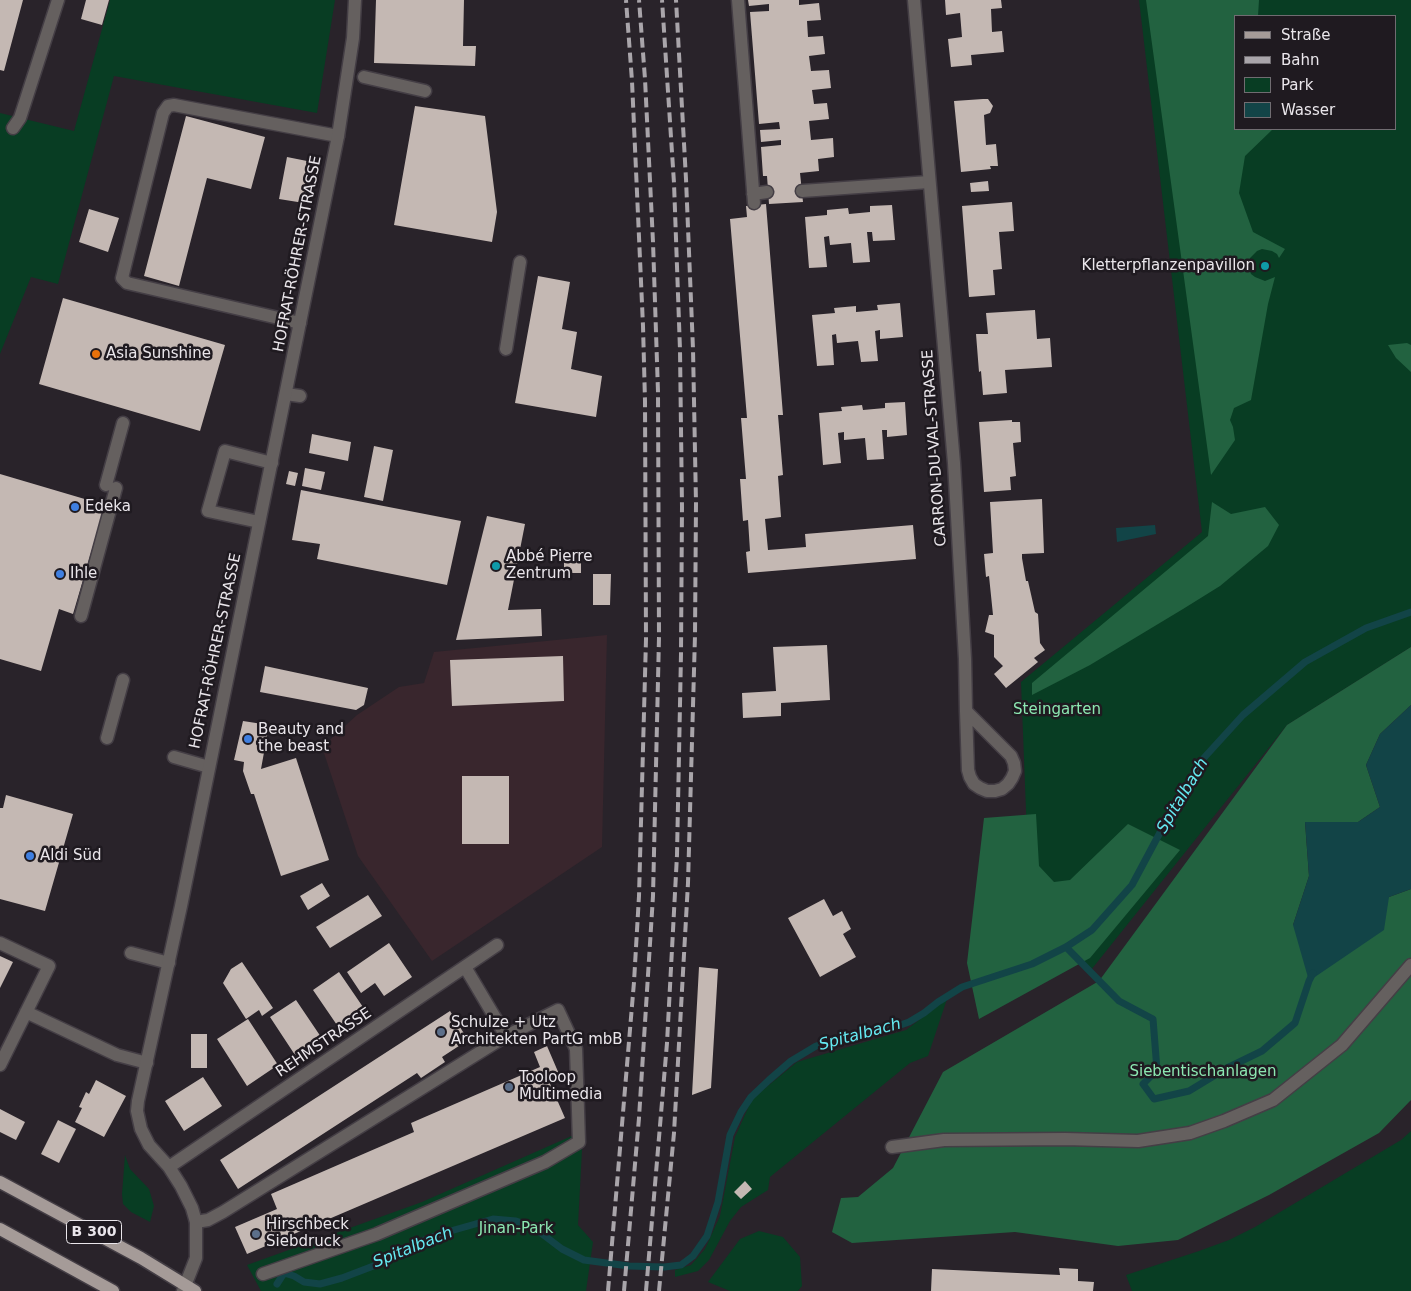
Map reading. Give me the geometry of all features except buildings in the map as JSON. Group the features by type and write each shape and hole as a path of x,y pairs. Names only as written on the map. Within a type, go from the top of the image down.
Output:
{"main road":[{"name":"B 300","path":"0,1182 141,1258 188,1289"},
{"name":"B 300","path":"0,1229 113,1291"}],"street":[{"path":"13,128 20,118 58,0"},
{"name":"HOFRAT-RÖHRER-STRASSE","path":"188,1289 196,1258 196,1222 192,1208 181,1186 169,1167 149,1144 141,1129 138,1101 169,963 338,136 353,38 355,0"},
{"path":"738,0 754,199 768,192"},
{"name":"CARRON-DU-VAL-STRASSE","path":"914,0 954,463 965,660 966,712 968,770 974,784 980,788 987,791 1002,789 1008,784 1015,771 1011,756 966,712"},
{"path":"364,77 425,91"},
{"path":"300,323 127,283 122,278 162,112 168,106 174,104 338,136"},
{"path":"802,191 929,182"},
{"path":"506,348 520,262"},
{"path":"286,394 300,396"},
{"path":"82,616 111,487 123,423"},
{"path":"259,522 208,511 225,451 272,463"},
{"path":"107,738 123,680"},
{"path":"174,757 209,767"},
{"path":"0,943 49,966 0,1065"},
{"name":"REHMSTRASSE","path":"169,1167 185,1158 497,945"},
{"path":"131,952 169,963"},
{"path":"892,1146 944,1140 1065,1139 1138,1141 1190,1133 1224,1122 1273,1100 1342,1045 1411,965"},
{"path":"465,967 506,1036"},
{"path":"196,1222 208,1220 223,1212 506,1036 558,1010 576,1049 579,1142 545,1162 377,1234 263,1274"},
{"path":"26,1012 117,1055 147,1063"}],"shaded area":[{"path":"607,635 602,847 432,961 358,856 322,747 357,715 399,687 424,683 434,652"}],"green space":[{"path":"110,0 335,0 317,113 114,76 58,284 31,277 0,354 0,113 74,131"},
{"name":"Steingarten","path":"1139,0 1411,0 1411,647 1287,725 1091,970 1059,949 1032,964 1021,682 1202,532"},
{"path":"1146,0 1259,0 1258,15 1234,15 1234,130 1272,130 1245,156 1239,193 1253,232 1285,249 1279,258 1272,251 1262,249 1250,258 1249,269 1251,274 1265,281 1275,277 1268,304 1251,400 1234,408 1230,420 1235,440 1211,475"},
{"path":"1407,343 1411,345 1411,372 1396,358 1388,345"},
{"path":"1212,502 1231,514 1265,507 1279,525 1268,546 1220,586 1090,665 1032,695 1032,683 1208,536"},
{"name":"Siebentischanlagen","path":"1411,647 1411,705 1380,734 1366,765 1380,807 1358,822 1305,822 1309,876 1293,925 1411,889 1411,1100 1379,1133 1269,1195 1178,1240 1118,1246 1015,1232 852,1243 832,1232 841,1198 858,1197 893,1168 943,1072 1099,981 1287,725"},
{"path":"1036,814 1039,866 1054,882 1070,880 1128,824 1180,850 1090,958 979,1019 967,963 984,818"},
{"path":"947,999 928,1056 910,1063 770,1177 768,1190 741,1207 730,1221 709,1260 698,1271 675,1277 675,1270 691,1265 705,1249 720,1216 735,1137 752,1099 797,1062 906,1030"},
{"name":"Jinan-Park","path":"583,1131 578,1225 593,1242 586,1291 261,1291 247,1265 422,1202"},
{"path":"1411,1131 1411,1291 1132,1291 1126,1275 1229,1240 1255,1227 1401,1140"},
{"path":"125,1155 130,1169 149,1189 154,1206 150,1222 131,1212 123,1204"},
{"path":"759,1231 783,1237 800,1257 802,1286 798,1291 730,1291 708,1282 740,1239"}],"water":[{"path":"1155,525 1156,534 1117,542 1116,528"},
{"path":"1411,705 1411,889 1389,897 1384,930 1309,981 1293,925 1309,876 1305,822 1358,822 1380,807 1366,765 1380,734"}],"waterway":[{"name":"Spitalbach","path":"277,1284 284,1273 304,1282 320,1284 342,1278 376,1265 419,1242 493,1219 516,1221 533,1227 562,1249 584,1260 629,1266 664,1267 681,1265 693,1256 707,1236 718,1202 730,1135 751,1097 769,1080 791,1061 816,1046 838,1039 892,1028 909,1022 962,987 1032,964 1066,947 1092,930 1132,885 1171,812 1202,760 1243,715 1305,662 1366,628 1411,612"},
{"path":"1066,947 1119,1001 1153,1019 1157,1070 1143,1084 1154,1099 1189,1091 1227,1068 1262,1051 1295,1023 1313,973"}],"railway":[{"path":"608,1291 634,982 639,896 646,639 643,326 632,81 626,0"},
{"path":"624,1291 639,1118 653,896 659,637 658,392 653,242 639,0"},
{"path":"646,1291 667,1043 677,855 681,654 680,350 674,183 662,0"},
{"path":"659,1291 674,1133 688,883 695,635 696,503 693,349 676,0"}],"place":[{"name":"Kletterpflanzenpavillon","path":"1265,266"},
{"name":"Asia Sunshine","path":"96,354"},
{"name":"Edeka","path":"75,507"},
{"name":"Abbé Pierre Zentrum","path":"496,566"},
{"name":"Ihle","path":"60,574"},
{"name":"Beauty and the beast","path":"248,739"},
{"name":"Aldi Süd","path":"30,856"},
{"name":"Schulze + Utz Architekten PartG mbB","path":"441,1032"},
{"name":"Tooloop Multimedia","path":"509,1087"},
{"name":"Hirschbeck Siebdruck","path":"256,1234"}]}
